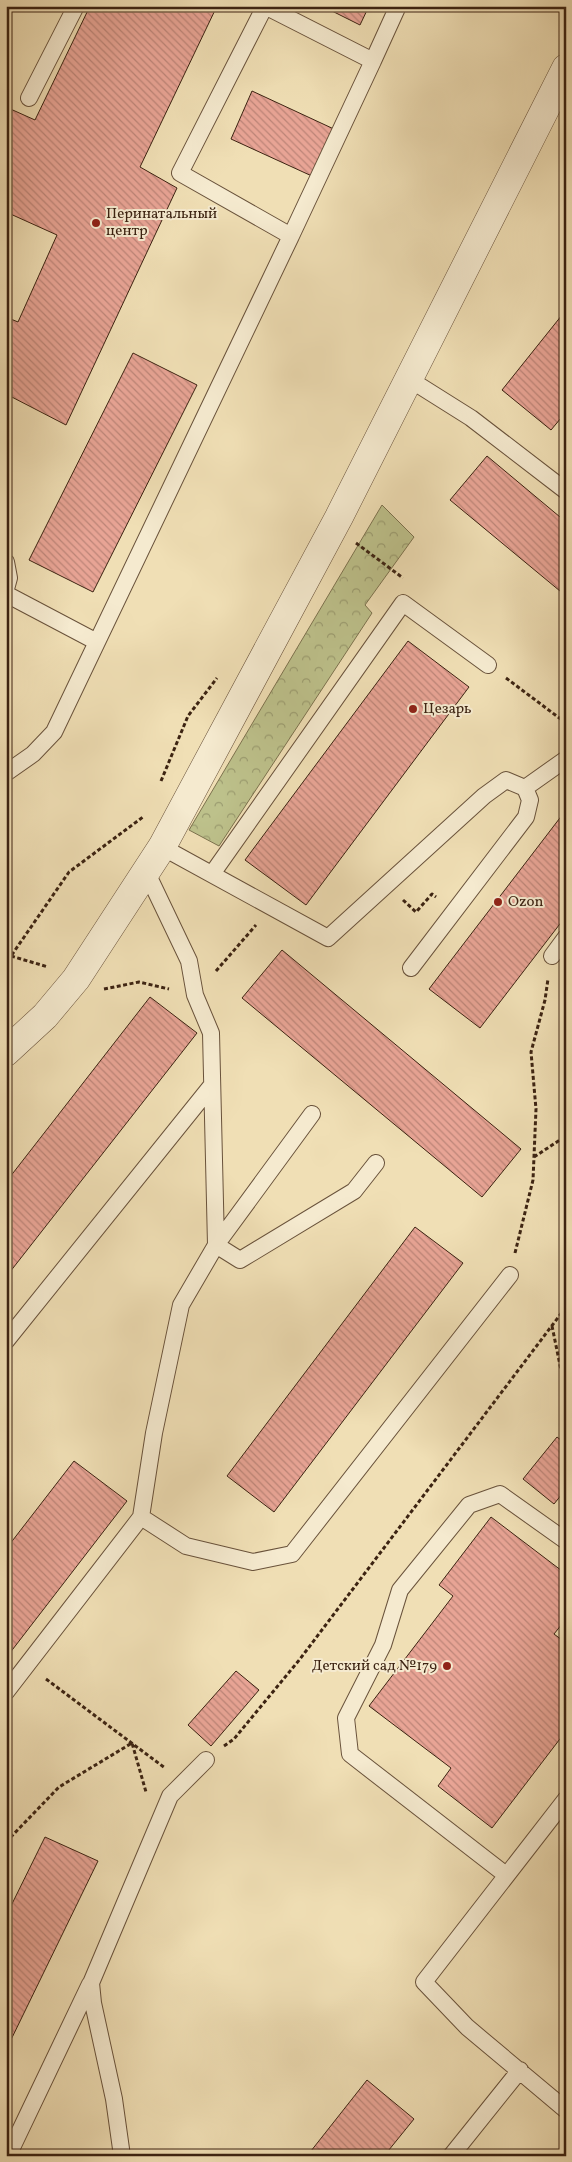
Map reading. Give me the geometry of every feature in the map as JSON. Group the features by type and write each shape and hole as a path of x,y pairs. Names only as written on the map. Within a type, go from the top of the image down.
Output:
{"street":[{"path":"6,1052 45,1016 76,979 162,847 339,517 566,68"}],"lane":[{"path":"29,98 76,6"},
{"path":"291,236 180,173 265,6 373,61"},
{"path":"6,773 33,754 54,732 291,236 398,6"},
{"path":"409,379 471,418 566,491"},
{"path":"6,562 9,578 6,589"},
{"path":"6,594 97,642"},
{"path":"212,874 403,603 488,665"},
{"path":"525,788 566,759"},
{"path":"162,847 328,938 484,796 506,780 525,788 530,800 526,818 411,968"},
{"path":"146,872 189,961 195,995 211,1033 216,1245"},
{"path":"552,956 566,937"},
{"path":"6,1341 212,1085"},
{"path":"6,1692 141,1517 154,1433 181,1305 216,1245 312,1114"},
{"path":"216,1245 240,1260 354,1191 376,1163"},
{"path":"141,1517 186,1546 253,1562 292,1554 510,1275"},
{"path":"506,1875 350,1754 346,1718 382,1646 400,1590 469,1504 500,1494 564,1536"},
{"path":"8,2156 91,1983 170,1796 206,1760"},
{"path":"566,1799 424,1982 467,2027 566,2110"},
{"path":"91,1983 93,2003 114,2099 122,2156"},
{"path":"450,2156 520,2070"}],"path":[{"path":"505,677 566,722"},
{"path":"6,958 11,956 69,872 148,814"},
{"path":"416,912 432,894"},
{"path":"11,956 48,967 76,979"},
{"path":"510,1275 533,1180 536,1109 531,1052 545,1000 552,956"},
{"path":"534,1157 566,1136"},
{"path":"206,1760 234,1739 300,1659 566,1307"},
{"path":"552,1325 561,1370 566,1376"},
{"path":"45,1678 147,1754"},
{"path":"132,1743 156,1829"},
{"path":"6,1842 59,1786 132,1743"}],"green space":[{"path":"382,505 414,537 365,605 372,613 219,846 189,830"}],"building":[{"name":"Перинатальный центр","path":"90,6 217,6 140,167 177,188 66,425 6,394 6,317 18,322 57,235 6,212 6,107 35,120"},
{"path":"322,6 369,6 360,25"},
{"path":"252,91 336,130 314,177 231,139"},
{"path":"566,310 566,412 551,430 502,390"},
{"path":"133,353 197,385 93,592 29,560"},
{"path":"487,456 566,522 566,596 450,500"},
{"path":"408,641 469,687 306,905 245,860"},
{"path":"566,810 566,916 480,1028 429,989"},
{"path":"282,950 521,1149 482,1197 242,998"},
{"path":"150,997 197,1033 6,1277 6,1182"},
{"path":"415,1227 463,1263 274,1512 227,1476"},
{"path":"557,1437 566,1444 566,1489 554,1504 523,1479"},
{"path":"74,1461 127,1501 6,1658 6,1549"},
{"path":"491,1517 566,1574 566,1619 554,1634 566,1643 566,1731 492,1828 438,1786 451,1768 369,1706 453,1596 439,1585"},
{"path":"236,1671 259,1690 211,1746 188,1725"},
{"path":"45,1837 98,1861 6,2050 6,1916"},
{"path":"367,2080 414,2119 384,2156 307,2156"}],"place":[{"name":"Перинатальный центр","path":"96,223"},
{"name":"Цезарь","path":"413,709"},
{"name":"Ozon","path":"498,902"},
{"name":"Детский сад №179","path":"447,1666"}]}
